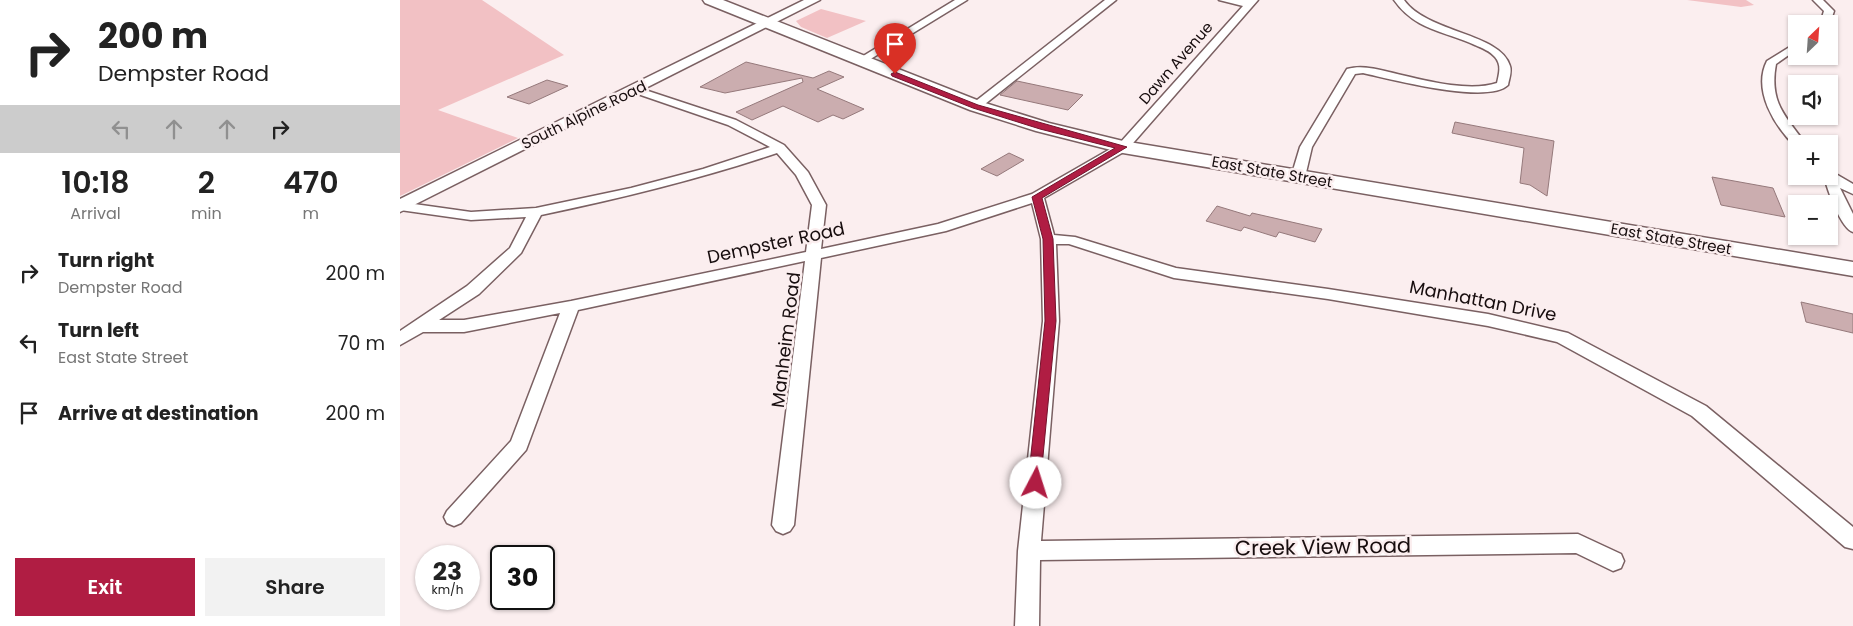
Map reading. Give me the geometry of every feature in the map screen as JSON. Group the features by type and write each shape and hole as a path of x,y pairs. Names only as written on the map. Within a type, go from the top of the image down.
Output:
{"main road":[{"name":"East State Street","path":"710,0 976,106 1043,127 1123,147 1853,269"},
{"path":"737,10 773,12 811,1"},
{"path":"799,36 794,30 794,19 811,1"},
{"name":"South Alpine Road","path":"400,206 636,90 811,1"},
{"path":"730,42 744,30 747,24 737,10"},
{"path":"730,42 771,32 799,36"}],"street":[{"path":"860,61 962,0"},
{"path":"976,106 1111,0"},
{"path":"1224,0 1251,2"},
{"path":"1298,177 1306,147 1351,71 1363,70 1468,90 1495,89 1502,85 1506,66 1503,59 1484,45 1430,26 1404,10 1399,0"},
{"path":"1818,0 1828,12 1827,15"},
{"name":"Dawn Avenue","path":"1123,147 1251,2"},
{"path":"1788,51 1771,63 1767,84 1774,108 1792,135"},
{"name":"Manheim Road","path":"636,90 728,122 780,148 805,175 819,205 783,525"},
{"name":"Dempster Road","path":"421,326 464,326 572,306 815,253 941,228 1037,197 1123,147"},
{"path":"400,206 471,216 536,212 632,192 708,172 780,148"},
{"path":"1838,181 1853,190"},
{"path":"1833,185 1853,228"},
{"path":"1027,626 1029,551 1051,321 1048,239 1037,197"},
{"path":"400,339 473,290 516,250 536,212"},
{"name":"Manhattan Drive","path":"1048,239 1070,240 1174,273 1328,294 1488,320 1562,336 1699,411 1853,540"},
{"path":"454,517 519,445 572,306"},
{"name":"Creek View Road","path":"1029,551 1578,543 1613,561"}],"shaded area":[{"path":"400,0 482,0 564,55 438,110 518,138 400,196"},
{"path":"1687,0 1746,0 1754,5 1741,7"},
{"path":"821,9 866,21 827,38 801,27 796,21"}],"building":[{"path":"746,62 813,78 829,71 844,77 817,89 864,109 843,119 833,115 818,122 783,106 752,120 736,112 803,82 802,78 725,93 700,87"},
{"path":"547,80 568,86 529,104 507,97"},
{"path":"1017,81 1083,95 1068,110 1000,95"},
{"path":"1455,122 1554,141 1547,196 1530,185 1520,183 1524,148 1452,133"},
{"path":"1009,153 1024,160 997,176 981,169"},
{"path":"1712,177 1773,188 1785,217 1721,205"},
{"path":"1217,206 1250,216 1252,213 1322,229 1315,242 1279,232 1276,237 1244,227 1241,231 1206,221"},
{"path":"1801,302 1853,314 1853,333 1806,322"}],"route":[{"path":"895,74 976,106 1043,127 1123,147 1037,197 1048,239 1051,321 1036,483"}]}
